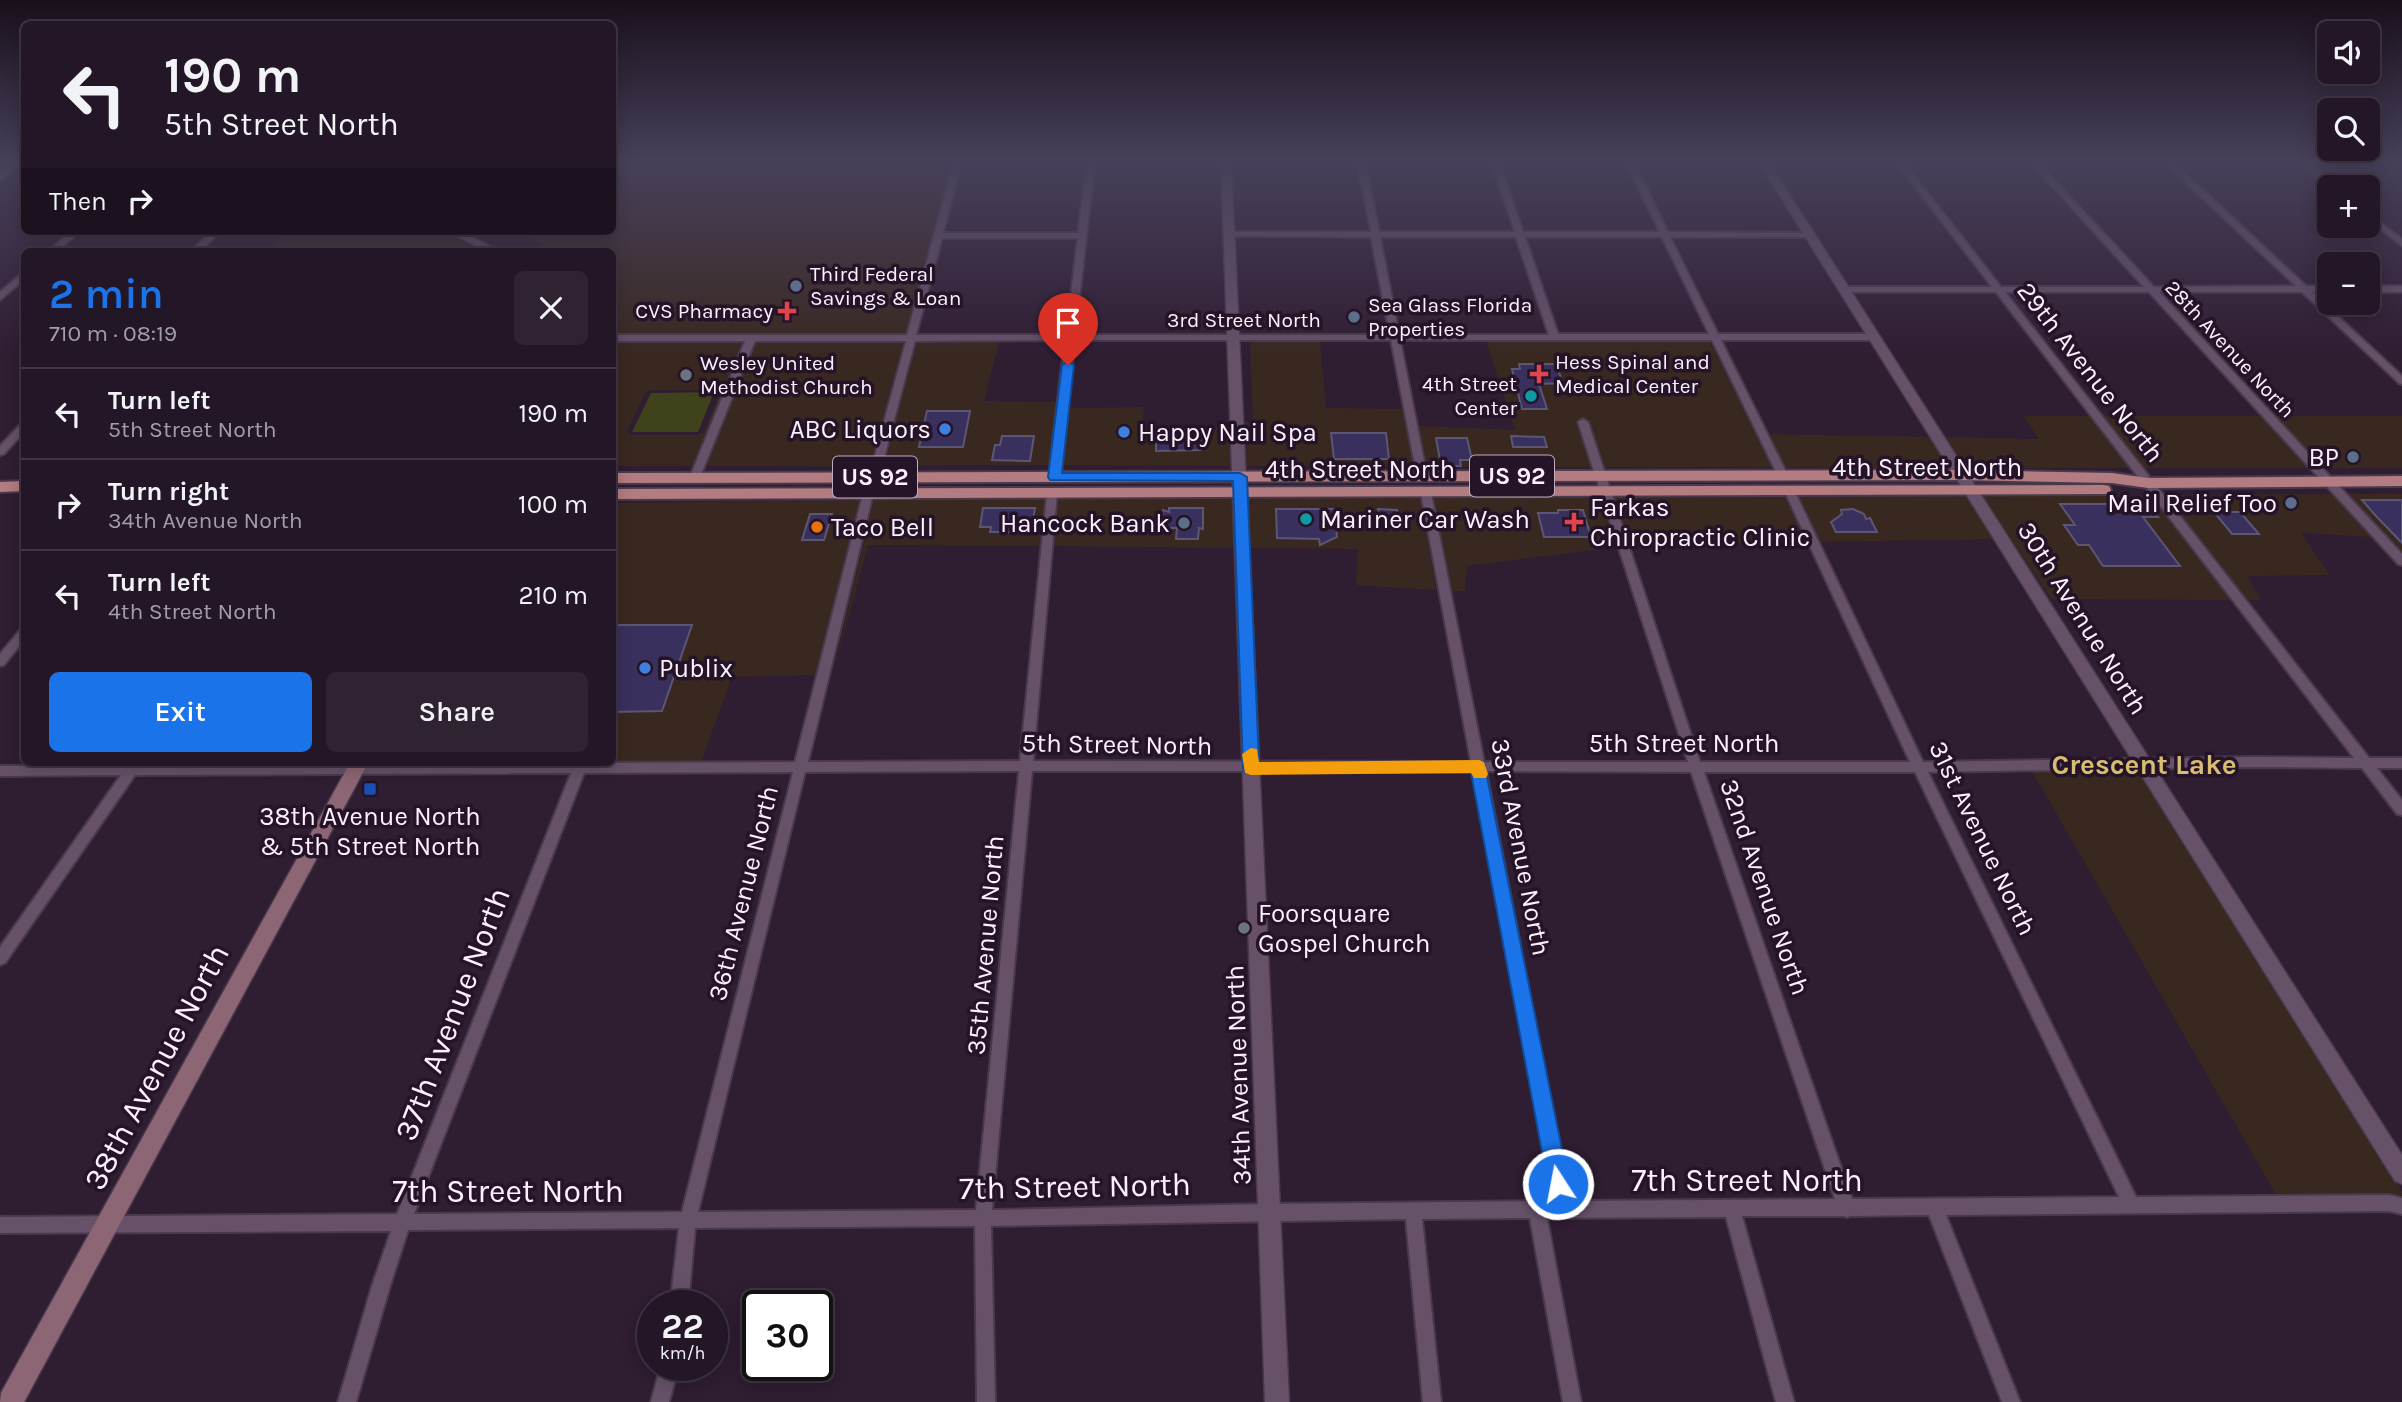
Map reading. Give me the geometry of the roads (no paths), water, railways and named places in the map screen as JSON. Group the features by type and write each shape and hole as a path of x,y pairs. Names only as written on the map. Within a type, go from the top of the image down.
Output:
{"main road":[{"name":"4th Street North","path":"1240,485 1422,476 1962,475 2112,478 2148,483 2402,481"},
{"path":"1426,493 1429,487 1435,485 1491,484 1509,476"},
{"path":"1697,492 1710,484 1773,484 1783,476"},
{"path":"688,494 702,485 786,484 800,477"},
{"name":"4th Street North","path":"616,478 874,477 1053,485 1240,485 1426,493 2121,490 2148,483"},
{"path":"0,479 21,479"},
{"name":"4th Street North","path":"616,494 869,494 1053,485"},
{"path":"0,487 21,486"},
{"path":"0,495 21,495"},
{"name":"38th Avenue North","path":"10,1402 357,766"}],"street":[{"path":"874,477 942,226"},
{"name":"35th Avenue North","path":"986,1402 983,1218 1053,485 1084,226"},
{"name":"34th Avenue North","path":"1230,226 1278,1402"},
{"path":"1373,226 1422,476"},
{"path":"1517,226 1554,337"},
{"path":"1660,226 1783,476"},
{"name":"30th Avenue North","path":"1805,226 2402,1174"},
{"name":"29th Avenue North","path":"1950,226 2402,810"},
{"name":"28th Avenue North","path":"2093,226 2402,561"},
{"path":"2237,226 2402,381"},
{"path":"2382,226 2402,243"},
{"path":"1230,234 1811,235"},
{"path":"57,248 71,235"},
{"path":"199,248 212,235"},
{"path":"460,235 488,248"},
{"path":"940,235 1083,236"},
{"path":"2,294 21,278"},
{"path":"1846,290 2317,289"},
{"path":"2380,289 2402,289"},
{"path":"2,294 21,292"},
{"name":"3rd Street North","path":"616,338 1875,337"},
{"path":"695,477 751,338"},
{"name":"32nd Avenue North","path":"1583,422 1695,765 1847,1209"},
{"path":"0,452 21,430"},
{"name":"31st Avenue North","path":"1790,492 1919,767 2131,1205"},
{"name":"33rd Avenue North","path":"1426,493 1563,1210"},
{"name":"36th Avenue North","path":"681,1290 688,1220 869,494"},
{"path":"0,663 21,637"},
{"name":"5th Street North","path":"0,771 135,766 579,769 1695,765 1919,767 2402,763"},
{"path":"0,959 135,766"},
{"name":"37th Avenue North","path":"347,1402 403,1221 579,769"},
{"name":"7th Street North","path":"0,1225 983,1218 1269,1212 2131,1205 2389,1203 2402,1206"},
{"path":"1935,1208 2011,1402"},
{"path":"1732,1209 1785,1402"},
{"path":"1413,1211 1432,1402"},
{"path":"1537,1211 1572,1402"},
{"path":"660,1402 666,1381"}],"place":[{"name":"Third Federal Savings & Loan","path":"796,286"},
{"name":"CVS Pharmacy","path":"787,311"},
{"name":"Sea Glass Florida Properties","path":"1354,317"},
{"name":"Hess Spinal and Medical Center","path":"1539,374"},
{"name":"Wesley United Methodist Church","path":"686,375"},
{"name":"4th Street Center","path":"1531,396"},
{"name":"ABC Liquors","path":"945,429"},
{"name":"Happy Nail Spa","path":"1124,432"},
{"name":"BP","path":"2353,457"},
{"name":"Mail Relief Too","path":"2291,503"},
{"name":"Mariner Car Wash","path":"1306,519"},
{"name":"Farkas Chiropractic Clinic","path":"1574,522"},
{"name":"Hancock Bank","path":"1184,523"},
{"name":"Taco Bell","path":"817,527"},
{"name":"Publix","path":"645,668"},
{"name":"38th Avenue North & 5th Street North","path":"370,789"},
{"name":"Foorsquare Gospel Church","path":"1244,928"}],"district":[{"name":"Crescent Lake","path":"2144,764"}]}
